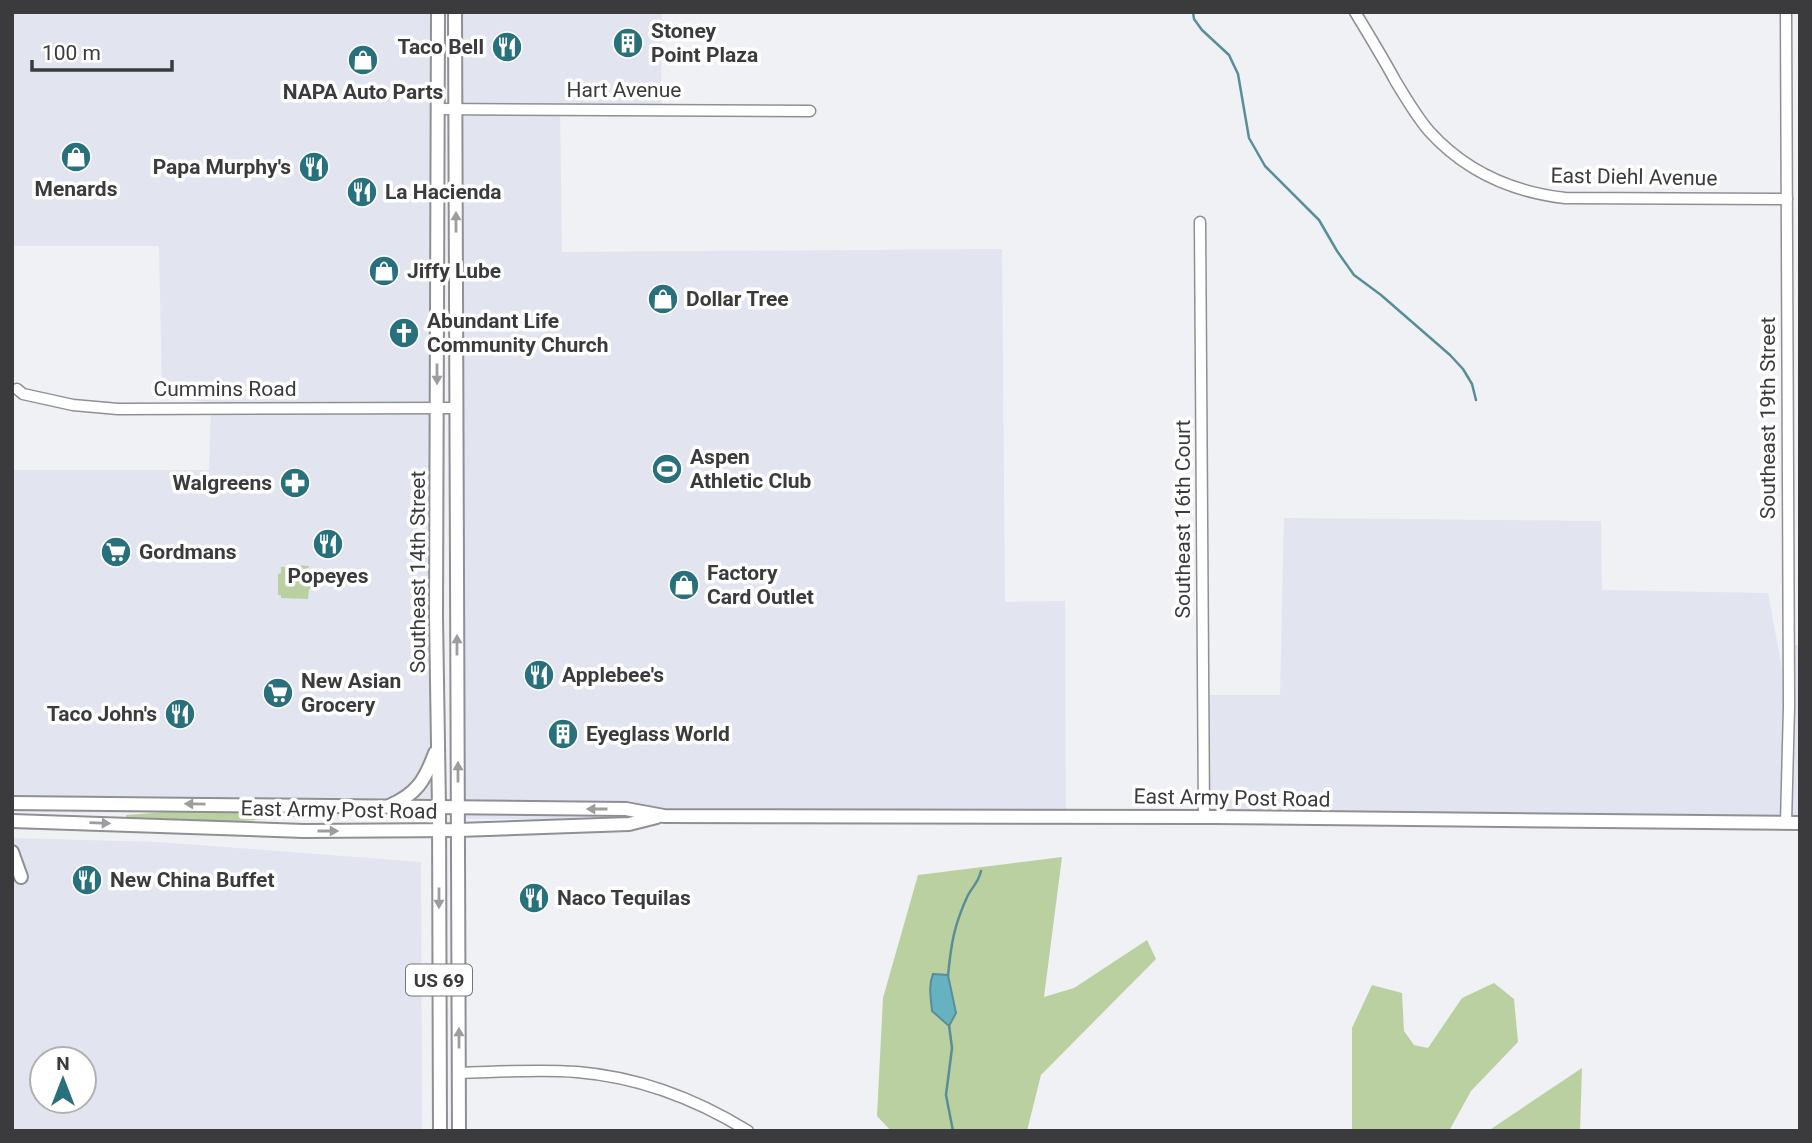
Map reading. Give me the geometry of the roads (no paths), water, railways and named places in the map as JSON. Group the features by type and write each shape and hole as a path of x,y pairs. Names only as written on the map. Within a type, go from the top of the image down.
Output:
{"main road":[{"name":"Southeast 14th Street","path":"438,12 436,617 440,1131"},
{"name":"Southeast 14th Street","path":"455,12 459,1131"},
{"path":"386,807 411,794 427,775 438,745"},
{"name":"East Army Post Road","path":"12,803 626,809 664,816 1204,817 1793,823"},
{"name":"East Army Post Road","path":"12,821 303,831 458,830 629,824 664,816"},
{"path":"12,852 22,877"}],"street":[{"name":"East Diehl Avenue","path":"1355,12 1415,114 1428,130 1457,157 1507,185 1545,196 1565,198 1787,200"},
{"name":"Southeast 19th Street","path":"1786,12 1789,707 1793,823"},
{"name":"Hart Avenue","path":"438,109 810,111"},
{"name":"Southeast 16th Court","path":"1200,222 1204,817"},
{"name":"Cummins Road","path":"17,389 23,394 73,405 118,409 456,408"},
{"path":"459,1073 556,1071 613,1076 654,1086 691,1100 748,1131"}],"water":[{"path":"933,974 948,975 956,1013 949,1026 932,1011 930,988"}],"waterway":[{"path":"1193,12 1194,19 1202,30 1229,55 1238,74 1249,138 1265,166 1319,220 1354,275 1381,295 1463,369 1472,384 1476,400"},
{"path":"948,976 956,925 981,871"},
{"path":"949,1025 952,1048 946,1095 953,1131"}],"place":[{"name":"Stoney Point Plaza","path":"628,43"},
{"name":"Taco Bell","path":"507,47"},
{"name":"NAPA Auto Parts","path":"363,60"},
{"name":"Menards","path":"76,157"},
{"name":"Papa Murphy's","path":"314,167"},
{"name":"La Hacienda","path":"362,192"},
{"name":"Jiffy Lube","path":"384,271"},
{"name":"Dollar Tree","path":"663,299"},
{"name":"Abundant Life Community Church","path":"404,333"},
{"name":"Aspen Athletic Club","path":"667,469"},
{"name":"Walgreens","path":"295,483"},
{"name":"Popeyes","path":"328,544"},
{"name":"Gordmans","path":"116,552"},
{"name":"Factory Card Outlet","path":"684,585"},
{"name":"Applebee's","path":"539,675"},
{"name":"New Asian Grocery","path":"278,693"},
{"name":"Taco John's","path":"180,714"},
{"name":"Eyeglass World","path":"563,734"},
{"name":"New China Buffet","path":"87,880"},
{"name":"Naco Tequilas","path":"534,898"}]}
